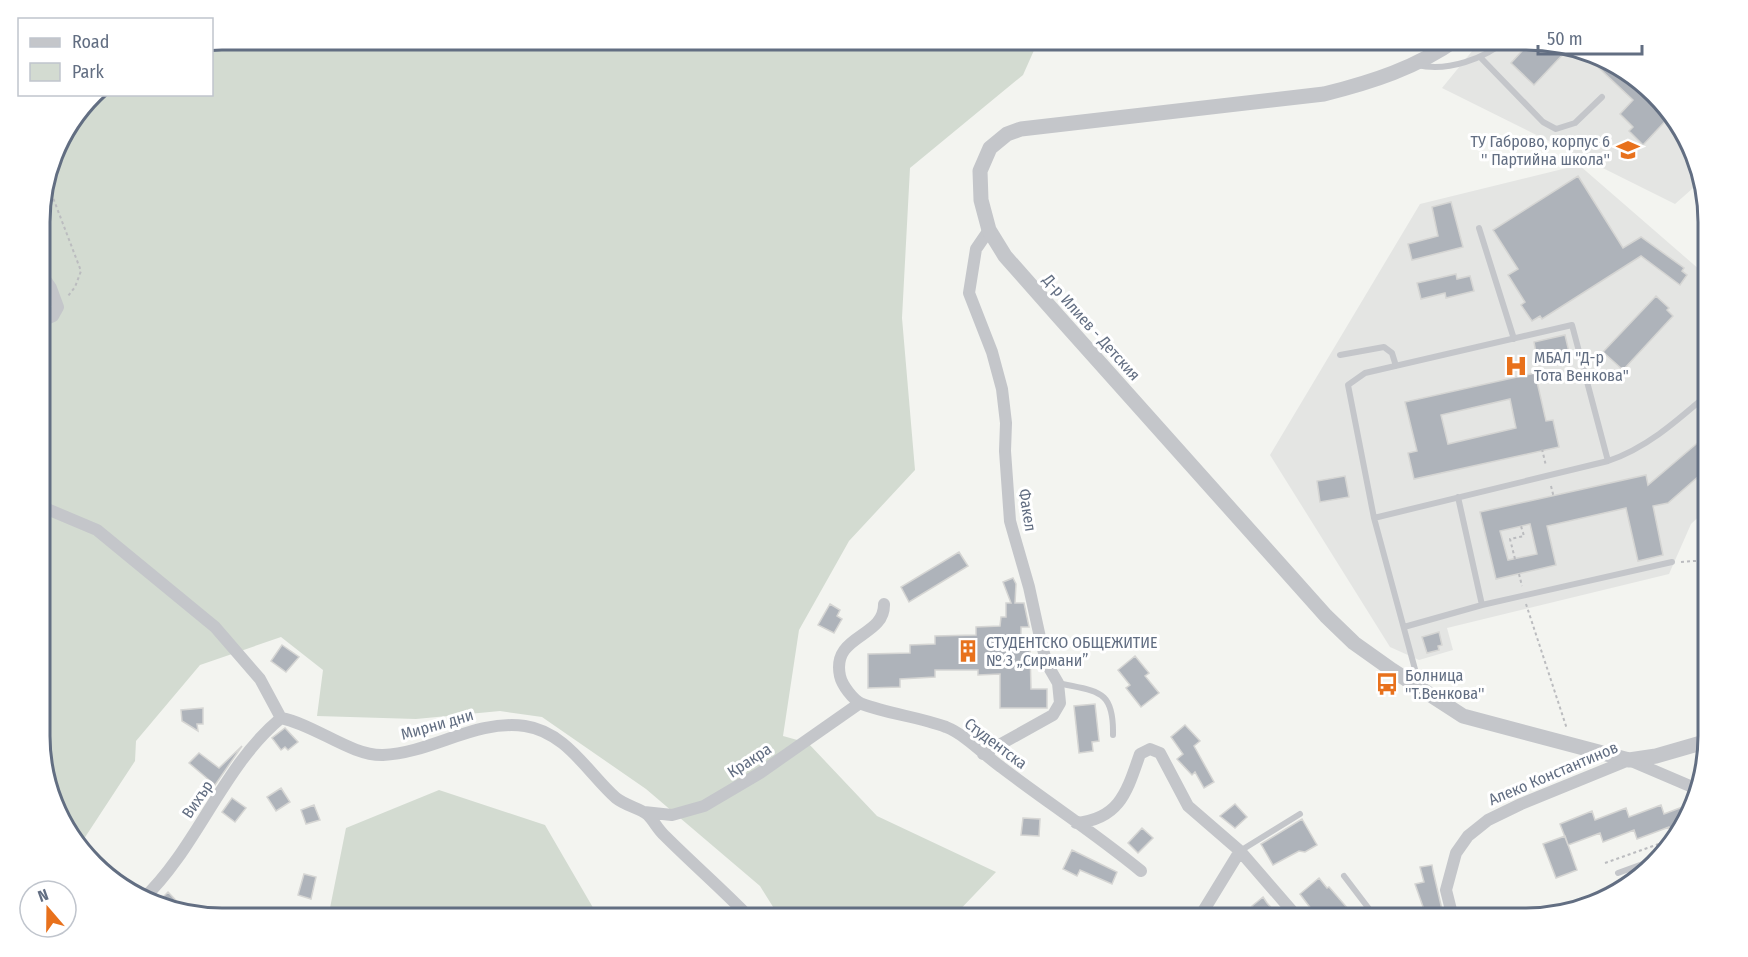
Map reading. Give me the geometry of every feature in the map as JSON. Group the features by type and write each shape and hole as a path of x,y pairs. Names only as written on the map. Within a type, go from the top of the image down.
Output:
{"street":[{"name":"Д-р Илиев - Детския","path":"1440,50 1416,65 1373,81 1324,94 1021,129 1008,134 990,148 980,171 981,200 989,230 1005,256 1035,291 1326,616 1354,643 1463,716 1629,760"},
{"name":"Факел","path":"989,230 974,256 969,292 992,352 1002,389 1006,423 1005,451 1010,521 1029,587 1047,664 1058,683"},
{"path":"50,287 58,307 50,317"},
{"path":"50,510 97,530 215,627 260,679 281,718"},
{"path":"860,704 849,692 840,676 840,660 848,642 876,626 884,614 884,604"},
{"path":"983,754 1053,716 1060,703 1058,683"},
{"name":"Студентска","path":"860,704 949,728 1076,823 1104,841 1141,871"},
{"name":"Кракра","path":"645,812 672,815 704,806 753,778 860,704"},
{"name":"Мирни дни","path":"281,718 322,732 367,754 381,755 418,749 486,727 526,726 544,732 575,754 618,800 630,808 645,812 663,835 739,908"},
{"name":"Вихър","path":"149,892 170,869 246,755 281,718"},
{"name":"Алеко Константинов","path":"1450,907 1446,890 1456,853 1468,836 1488,820 1521,804 1629,760 1698,743"},
{"path":"1076,823 1095,821 1104,817 1126,794 1140,754 1150,748 1160,753 1188,806 1239,851 1288,907"},
{"path":"1629,760 1691,786"},
{"path":"1205,907 1239,851"}],"lane":[{"path":"1416,65 1432,69 1480,57 1491,50"},
{"path":"1480,57 1543,122 1556,129 1575,123 1602,97"},
{"path":"1479,228 1514,339"},
{"path":"1420,687 1374,518 1348,385 1365,373 1572,325 1608,460"},
{"path":"1340,355 1384,346 1392,353 1396,366"},
{"path":"1374,518 1629,454 1671,425 1698,402"},
{"path":"1458,497 1482,605"},
{"path":"1404,627 1482,605 1672,562"},
{"path":"1058,683 1098,692 1107,698 1113,712 1113,735"},
{"path":"1239,851 1300,814"},
{"path":"1618,873 1640,865"},
{"path":"1344,876 1368,907"}],"path":[{"path":"52,195 81,271 75,287 58,307"},
{"path":"1515,559 1510,539 1524,536 1521,526"},
{"path":"1672,562 1698,561"},
{"path":"1519,574 1571,744"},
{"path":"1605,864 1660,844"}],"shaded area":[{"name":"ТУ Габрово, корпус 6 '' Партийна школа''","path":"1473,50 1549,51 1571,55 1593,63 1622,78 1656,108 1676,135 1695,187 1675,204 1442,88"},
{"name":"МБАЛ \"Д-р Тота Венкова\"","path":"1579,165 1698,268 1698,517 1691,524 1669,574 1447,628 1453,650 1419,660 1390,647 1270,455 1420,204"}],"green space":[{"path":"213,50 1034,50 1023,75 910,168 902,318 915,470 849,541 799,630 783,736 808,743 877,816 996,872 962,907 773,908 760,886 646,789 542,717 500,711 416,719 317,716 323,670 281,637 200,665 136,741 135,761 84,839 72,822 63,802 55,780 51,758 50,210 55,177 67,145 85,117 104,96 213,96"},
{"path":"439,790 545,825 593,908 330,908 346,828"}],"building":[{"path":"1523,50 1564,54 1534,85 1511,63"},
{"path":"1594,63 1622,78 1640,92 1666,121 1643,145 1629,131 1633,127 1620,114 1633,100"},
{"path":"1578,176 1623,248 1641,237 1684,268 1682,271 1687,275 1680,285 1641,256 1542,319 1540,316 1532,321 1521,305 1525,302 1508,275 1518,269 1493,230"},
{"path":"1451,202 1463,247 1412,260 1408,244 1438,236 1432,207"},
{"path":"1456,274 1457,279 1470,276 1474,291 1446,298 1445,293 1421,299 1417,283"},
{"path":"1656,296 1669,308 1667,310 1673,316 1623,370 1603,352"},
{"path":"1565,335 1569,352 1537,359 1534,342"},
{"path":"1535,373 1546,421 1553,420 1559,447 1414,479 1408,453 1417,451 1405,402","holes":["1510,399 1516,428 1448,444 1441,415"]},
{"path":"1698,442 1698,477 1668,503 1653,506 1663,555 1638,561 1626,508 1547,526 1556,565 1496,579 1480,512 1646,475 1648,485","holes":["1530,524 1537,554 1508,560 1500,531"]},
{"path":"1345,476 1349,497 1320,502 1317,481"},
{"path":"959,552 968,566 909,602 901,587"},
{"path":"1013,578 1016,584 1015,603 1024,603 1029,627 1021,627 1021,648 1030,648 1031,689 1047,689 1047,708 1000,708 1000,674 978,675 978,670 935,670 935,677 900,679 900,687 868,688 868,654 910,653 910,645 935,644 935,636 976,635 976,627 1000,626 1001,617 1006,617 1006,603 1011,603 1003,582"},
{"path":"830,604 840,610 837,616 842,619 834,633 818,625"},
{"path":"1439,632 1442,645 1438,646 1439,650 1427,653 1422,637"},
{"path":"282,645 299,657 286,672 271,661"},
{"path":"1135,656 1149,673 1145,676 1159,693 1141,707 1126,688 1130,685 1118,670"},
{"path":"1095,704 1099,741 1092,742 1093,751 1079,753 1074,706"},
{"path":"203,708 203,724 197,724 198,731 182,721 181,710"},
{"path":"1185,725 1200,741 1194,746 1214,782 1204,788 1195,772 1192,775 1177,759 1183,754 1171,737"},
{"path":"285,728 298,742 288,750 285,747 281,750 272,738"},
{"path":"242,746 215,785 189,763 199,753 219,768"},
{"path":"281,788 290,802 276,811 267,797"},
{"path":"232,798 246,808 235,822 222,812"},
{"path":"1235,804 1247,817 1235,828 1220,816"},
{"path":"314,805 320,820 306,824 301,810"},
{"path":"1661,805 1664,814 1683,807 1670,831 1669,827 1637,839 1634,830 1603,842 1600,833 1568,845 1560,824 1592,811 1595,820 1626,808 1629,817"},
{"path":"1023,818 1040,819 1039,836 1021,835"},
{"path":"1302,819 1317,845 1305,852 1299,851 1273,865 1261,844"},
{"path":"1142,828 1153,838 1138,853 1128,843"},
{"path":"1565,836 1577,870 1556,878 1543,844"},
{"path":"1072,850 1117,872 1112,884 1080,870 1077,876 1063,869"},
{"path":"1432,865 1442,907 1423,907 1415,884 1424,882 1420,867"},
{"path":"304,874 316,877 311,899 298,895"},
{"path":"1319,878 1347,907 1310,907 1300,894"},
{"path":"168,892 178,902 177,902 163,897"},
{"path":"1263,897 1271,907 1253,907"}],"place":[{"name":"ТУ Габрово, корпус 6 '' Партийна школа''","path":"1628,150"},
{"name":"МБАЛ \"Д-р Тота Венкова\"","path":"1516,366"},
{"name":"СТУДЕНТСКО ОБЩЕЖИТИЕ № 3 „Сирмани”","path":"968,651"},
{"name":"Болница ''Т.Венкова''","path":"1387,684"}]}
